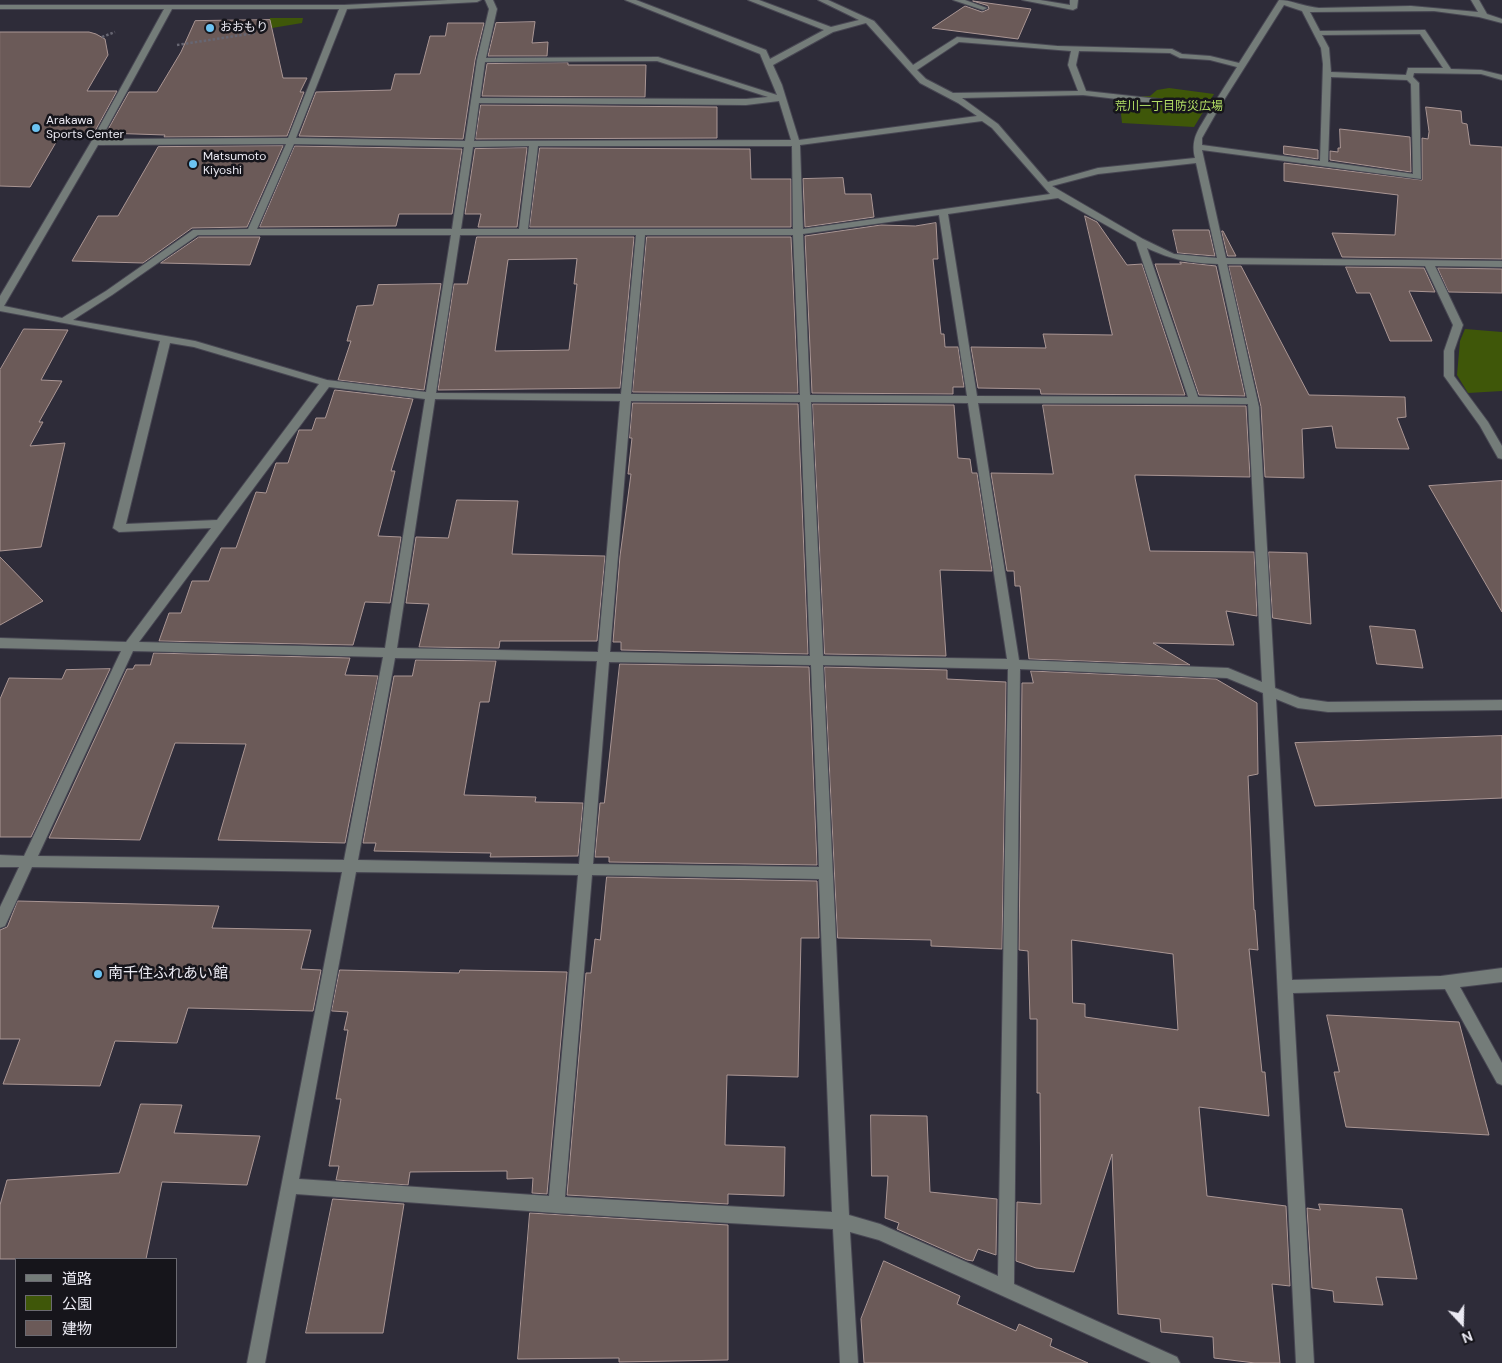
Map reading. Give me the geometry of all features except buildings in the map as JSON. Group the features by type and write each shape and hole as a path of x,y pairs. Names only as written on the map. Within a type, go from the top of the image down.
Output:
{"street":[{"path":"0,7 51,0"},
{"path":"37,3 169,7 326,4 344,7 478,0"},
{"path":"256,1363 390,653 431,396 481,60 493,9 490,0"},
{"path":"629,0 763,52 782,98 796,143 816,660 849,1363"},
{"path":"752,0 830,30"},
{"path":"822,0 871,23 923,81 961,101 995,126 1046,185 1140,241 1171,256 1194,260 1223,261 1502,264"},
{"path":"957,0 983,8"},
{"path":"1026,0 1073,8 1074,0"},
{"path":"1474,0 1483,15"},
{"path":"1305,1363 1286,986 1267,688 1252,401 1197,148 1198,138 1283,1 1305,9 1459,10 1502,21"},
{"path":"0,304 95,142 169,7"},
{"path":"251,232 291,141 344,7"},
{"path":"1305,9 1325,48 1327,74 1324,164"},
{"path":"768,64 830,30 866,21"},
{"path":"1318,33 1422,32 1449,72"},
{"path":"913,69 957,39 1075,49 1172,51 1180,56 1210,58 1242,66"},
{"path":"1075,49 1072,65 1083,93"},
{"path":"481,60 658,59 782,98"},
{"path":"1409,78 1411,70 1481,72 1496,78 1502,78"},
{"path":"1197,148 1418,177 1415,83 1409,78 1327,74"},
{"path":"950,96 1083,93 1215,108"},
{"path":"475,100 746,102 782,98"},
{"path":"95,142 796,143 984,118"},
{"path":"522,232 534,144"},
{"path":"1046,185 1098,171 1200,160"},
{"path":"64,321 109,293 196,232 798,232 1060,195"},
{"path":"943,211 1014,664 1006,1289"},
{"path":"556,1205 587,869 625,397 641,232"},
{"path":"1140,241 1194,400"},
{"path":"1429,264 1458,325 1449,351 1449,376 1484,424 1502,455"},
{"path":"0,308 195,344 326,383 431,396 1252,401"},
{"path":"166,338 119,528 221,524"},
{"path":"0,922 129,646 326,383"},
{"path":"0,643 390,653 1014,664 1228,674 1267,688 1298,703 1328,708 1502,705"},
{"path":"0,862 826,873"},
{"path":"1286,986 1449,982 1502,975"},
{"path":"1449,982 1502,1078"},
{"path":"289,1186 556,1205 841,1221 880,1232 1171,1363"}],"path":[{"path":"102,37 120,30"},
{"path":"146,50 260,32"}],"green space":[{"path":"270,18 303,18 302,23 266,29"},
{"name":"荒川一丁目防災広場","path":"1169,88 1214,94 1194,127 1122,123 1119,96 1150,96 1157,90"},
{"path":"1465,329 1502,332 1502,391 1468,393 1457,375 1460,341"}],"place":[{"name":"おおもり","path":"210,28"},
{"name":"Arakawa Sports Center","path":"36,128"},
{"name":"Matsumoto Kiyoshi","path":"193,164"},
{"name":"南千住ふれあい館","path":"98,974"}]}
